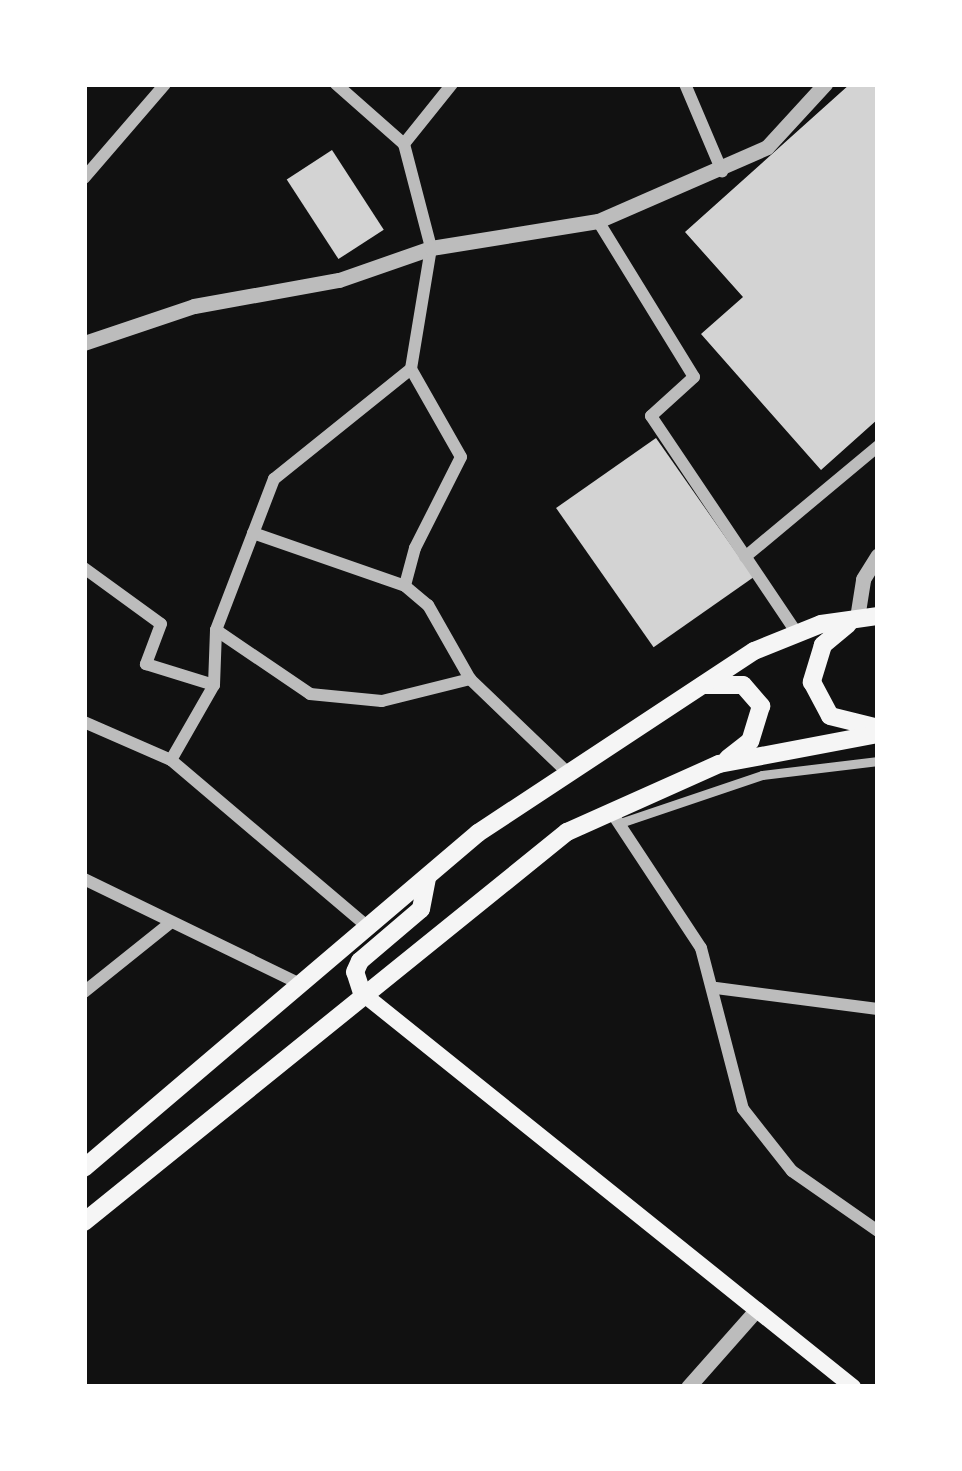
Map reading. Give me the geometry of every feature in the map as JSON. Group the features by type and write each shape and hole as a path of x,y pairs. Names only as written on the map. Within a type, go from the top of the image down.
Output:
{"main road":[{"path":"84,1168 427,878 567,772 692,687 796,632 878,616"},
{"path":"857,618 823,645 812,682 830,716 878,731"},
{"path":"84,1222 536,854 719,764 750,742 760,706 743,685 692,687"},
{"path":"719,764 878,731"},
{"path":"427,878 421,908 360,962 355,972 362,993 854,1387"}],"street":[{"path":"84,178 165,84"},
{"path":"336,84 404,144 431,248 411,369 461,457 415,548 405,586"},
{"path":"404,144 452,84"},
{"path":"685,84 723,172"},
{"path":"84,343 194,306 339,280 431,248 598,221 723,172 767,147 825,84"},
{"path":"598,221 694,377 651,416 796,632"},
{"path":"171,760 214,685 216,630 274,479 411,369"},
{"path":"745,556 878,446"},
{"path":"253,533 405,586 428,605 470,679 567,772"},
{"path":"857,618 863,579 878,555"},
{"path":"84,568 161,624 146,664 214,685"},
{"path":"216,630 310,694 382,701 470,679"},
{"path":"84,722 171,760 369,928"},
{"path":"878,760 763,775 615,816 671,896 716,988 743,1109 792,1171 878,1231"},
{"path":"84,879 300,984"},
{"path":"84,992 169,924"},
{"path":"716,988 878,1009"},
{"path":"688,1387 757,1310"}],"building":[{"path":"850,84 878,84 878,419 821,470 701,334 743,297 685,232"},
{"path":"332,150 384,230 338,259 287,179"},
{"path":"656,438 754,577 654,647 556,508"}]}
